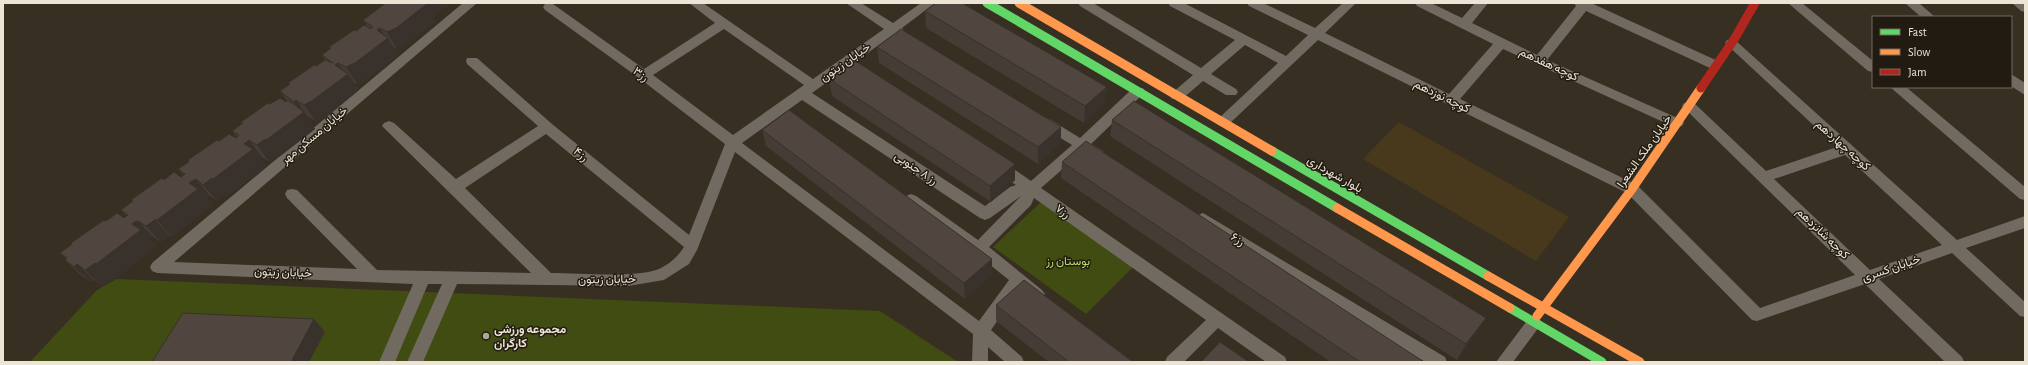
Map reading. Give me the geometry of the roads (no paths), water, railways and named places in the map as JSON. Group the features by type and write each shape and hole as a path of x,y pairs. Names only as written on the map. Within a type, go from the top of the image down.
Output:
{"main road":[{"path":"987,3 1602,362"},
{"name":"بلوار شهرداری","path":"1019,3 1438,248 1544,306 1640,362"},
{"name":"خیابان ملک الشعرا","path":"1534,323 1544,306 1632,189 1731,43 1755,3"}],"street":[{"name":"خیابان مسکن مهر","path":"157,267 471,3"},
{"path":"695,3 724,23 808,89"},
{"path":"852,3 913,41"},
{"name":"خیابان زیتون","path":"157,267 423,278 628,280 659,276 684,260 692,246 732,142 929,3"},
{"path":"1084,3 1231,92"},
{"path":"1174,3 1286,62"},
{"name":"کوچه نوزدهم","path":"1252,3 1632,189 1758,315"},
{"path":"1223,122 1350,3"},
{"name":"کوچه هفدهم","path":"1421,3 1539,60 1677,123"},
{"path":"1464,24 1482,3"},
{"path":"1794,3 1872,67"},
{"path":"1911,3 1928,16"},
{"path":"2018,3 2025,8"},
{"path":"1539,60 1582,4 1715,65"},
{"name":"رز۳","path":"549,7 644,75 981,331 1016,362"},
{"path":"644,75 724,23"},
{"path":"1177,96 1243,40"},
{"path":"1451,100 1502,42"},
{"name":"کوچه چهاردهم","path":"1731,43 2025,310"},
{"name":"رز۴","path":"472,60 548,127 692,246"},
{"path":"847,61 860,70"},
{"path":"2012,80 2025,90"},
{"path":"1897,88 2025,195"},
{"name":"رز ۸ جنوبی","path":"808,89 985,214 1015,191 1031,188"},
{"path":"979,248 1026,201 1031,188 1138,91"},
{"name":"کوچه شانزدهم","path":"1689,106 1956,362"},
{"path":"1034,116 1108,161"},
{"path":"389,126 455,187 547,279"},
{"path":"455,187 548,127"},
{"path":"1764,177 1848,149"},
{"name":"رز۷","path":"991,161 1280,362"},
{"path":"901,193 979,248 1050,303"},
{"path":"292,194 372,275"},
{"name":"رز۶","path":"1190,210 1439,362"},
{"name":"خیابان کسری","path":"1758,315 2025,222"},
{"path":"387,362 423,278"},
{"path":"415,362 452,278"},
{"path":"980,362 981,331 1018,279"},
{"path":"1173,362 1217,319"},
{"path":"1504,362 1534,323"}],"place":[{"name":"مجموعه ورزشی کارگران","path":"486,336"}],"park label":[{"name":"بوستان رز","path":"1068,261"}]}
